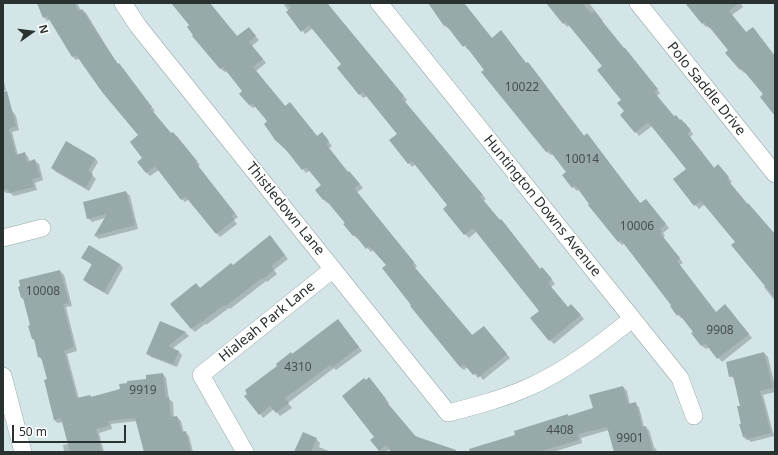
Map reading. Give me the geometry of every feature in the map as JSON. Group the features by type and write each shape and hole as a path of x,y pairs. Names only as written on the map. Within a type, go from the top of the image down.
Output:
{"street":[{"name":"Thistledown Lane","path":"123,3 138,26 448,413 494,401 528,388 561,371 591,351 632,319"},
{"name":"Huntington Downs Avenue","path":"378,3 680,378 694,416"},
{"name":"Polo Saddle Drive","path":"638,3 775,174"},
{"path":"3,238 42,228"},
{"name":"Hialeah Park Lane","path":"245,452 201,374 332,269"},
{"path":"3,376 23,452"}],"building":[{"path":"37,3 78,3 75,4 78,11 82,9 118,64 119,63 152,107 150,108 171,133 173,132 197,161 195,162 235,213 232,216 234,220 216,234 185,196 181,200 155,166 146,173 137,162 142,158 130,142 138,135 102,92 76,55 72,57 47,16 43,18"},
{"path":"171,3 210,3 237,36 249,27 256,36 249,42 263,59 253,67 285,106 290,102 317,136 322,132 329,141 326,144 348,172 349,171 360,184 354,188 414,262 412,264 472,335 484,326 507,354 479,377 476,373 473,375 464,364 460,367 410,306 411,305 382,268 386,265 369,246 366,249 355,235 353,236 343,224 345,223 325,199 323,200 315,190 321,185 306,167 302,170 286,150 275,140 264,124 267,121 252,103 249,105 239,94 242,91 223,67 220,69 192,36 193,35 187,27 189,25"},
{"path":"287,3 327,3 404,96 402,98 483,195 480,196 500,220 501,219 540,269 542,267 552,279 548,283 568,307 571,304 581,315 549,341 530,318 539,311 473,228 464,235 443,209 447,205 412,161 408,164 389,140 397,134 363,92 359,95 337,68 341,64 309,25 301,32 286,12 291,8"},
{"path":"428,3 464,3 492,38 501,30 526,63 528,62 584,136 587,133 640,203 646,199 666,224 660,229 662,232 660,233 680,258 677,261 716,312 725,304 749,334 717,359 705,343 701,346 691,333 693,332 679,314 677,316 670,306 671,305 621,240 618,242 588,205 589,204 575,185 572,188 562,175 566,172 549,150 546,152 481,72 484,70 465,45 463,47 446,25 444,26"},
{"path":"546,3 582,3 591,13 594,11 658,89 654,92 674,116 676,115 680,120 681,119 691,130 687,133 714,168 718,164 729,177 727,179 747,204 748,203 775,234 775,298 731,245 735,242 701,201 694,206 673,179 686,169 648,122 635,133 620,115 624,111 617,103 621,100 597,70 602,66 566,22 563,24"},
{"path":"685,3 739,3 729,11 746,32 753,27 775,56 775,116 760,97 763,94 742,69 740,70 725,53 728,50 710,27 709,28 704,22 702,24"},
{"path":"7,91 16,126 9,129 16,155 25,152 27,162 35,159 40,177 32,179 34,187 9,193 8,189 3,190 3,92"},
{"path":"66,141 95,158 88,171 93,174 86,188 51,168"},
{"path":"126,191 135,225 94,236 107,214 87,219 83,202"},
{"path":"270,235 285,255 271,266 274,270 226,306 221,307 191,329 170,304 196,283 200,288 231,263 233,265"},
{"path":"89,245 120,264 104,292 83,280 92,264 81,258"},
{"path":"60,270 69,303 63,304 74,347 64,351 77,398 90,395 91,397 120,389 119,384 127,383 127,381 146,379 146,375 163,373 166,398 169,397 171,417 177,416 182,432 186,431 191,452 144,452 135,418 108,421 109,426 96,429 102,452 70,452 61,418 54,420 44,380 47,379 41,357 38,357 34,339 32,339 23,298 21,298 18,287 20,286 19,280"},
{"path":"338,319 359,347 332,367 330,365 285,398 289,403 276,413 270,406 259,415 244,396 247,394 245,390 277,366 276,364 291,352 292,354"},
{"path":"160,321 186,332 168,346 179,351 173,364 146,354"},
{"path":"764,352 773,388 760,391 771,433 747,439 746,436 743,437 739,424 741,424 737,406 740,406 733,376 729,377 726,362"},
{"path":"369,377 386,399 385,400 415,436 456,450 456,452 391,452 386,445 379,451 370,440 374,437 342,396 364,378 366,380"},
{"path":"623,386 628,404 636,402 642,427 646,426 653,452 614,452 607,427 578,434 579,440 538,452 470,452 469,449 515,435 514,431 568,414 568,416 593,408 589,395"},
{"path":"303,432 317,438 311,452 294,452"}]}
